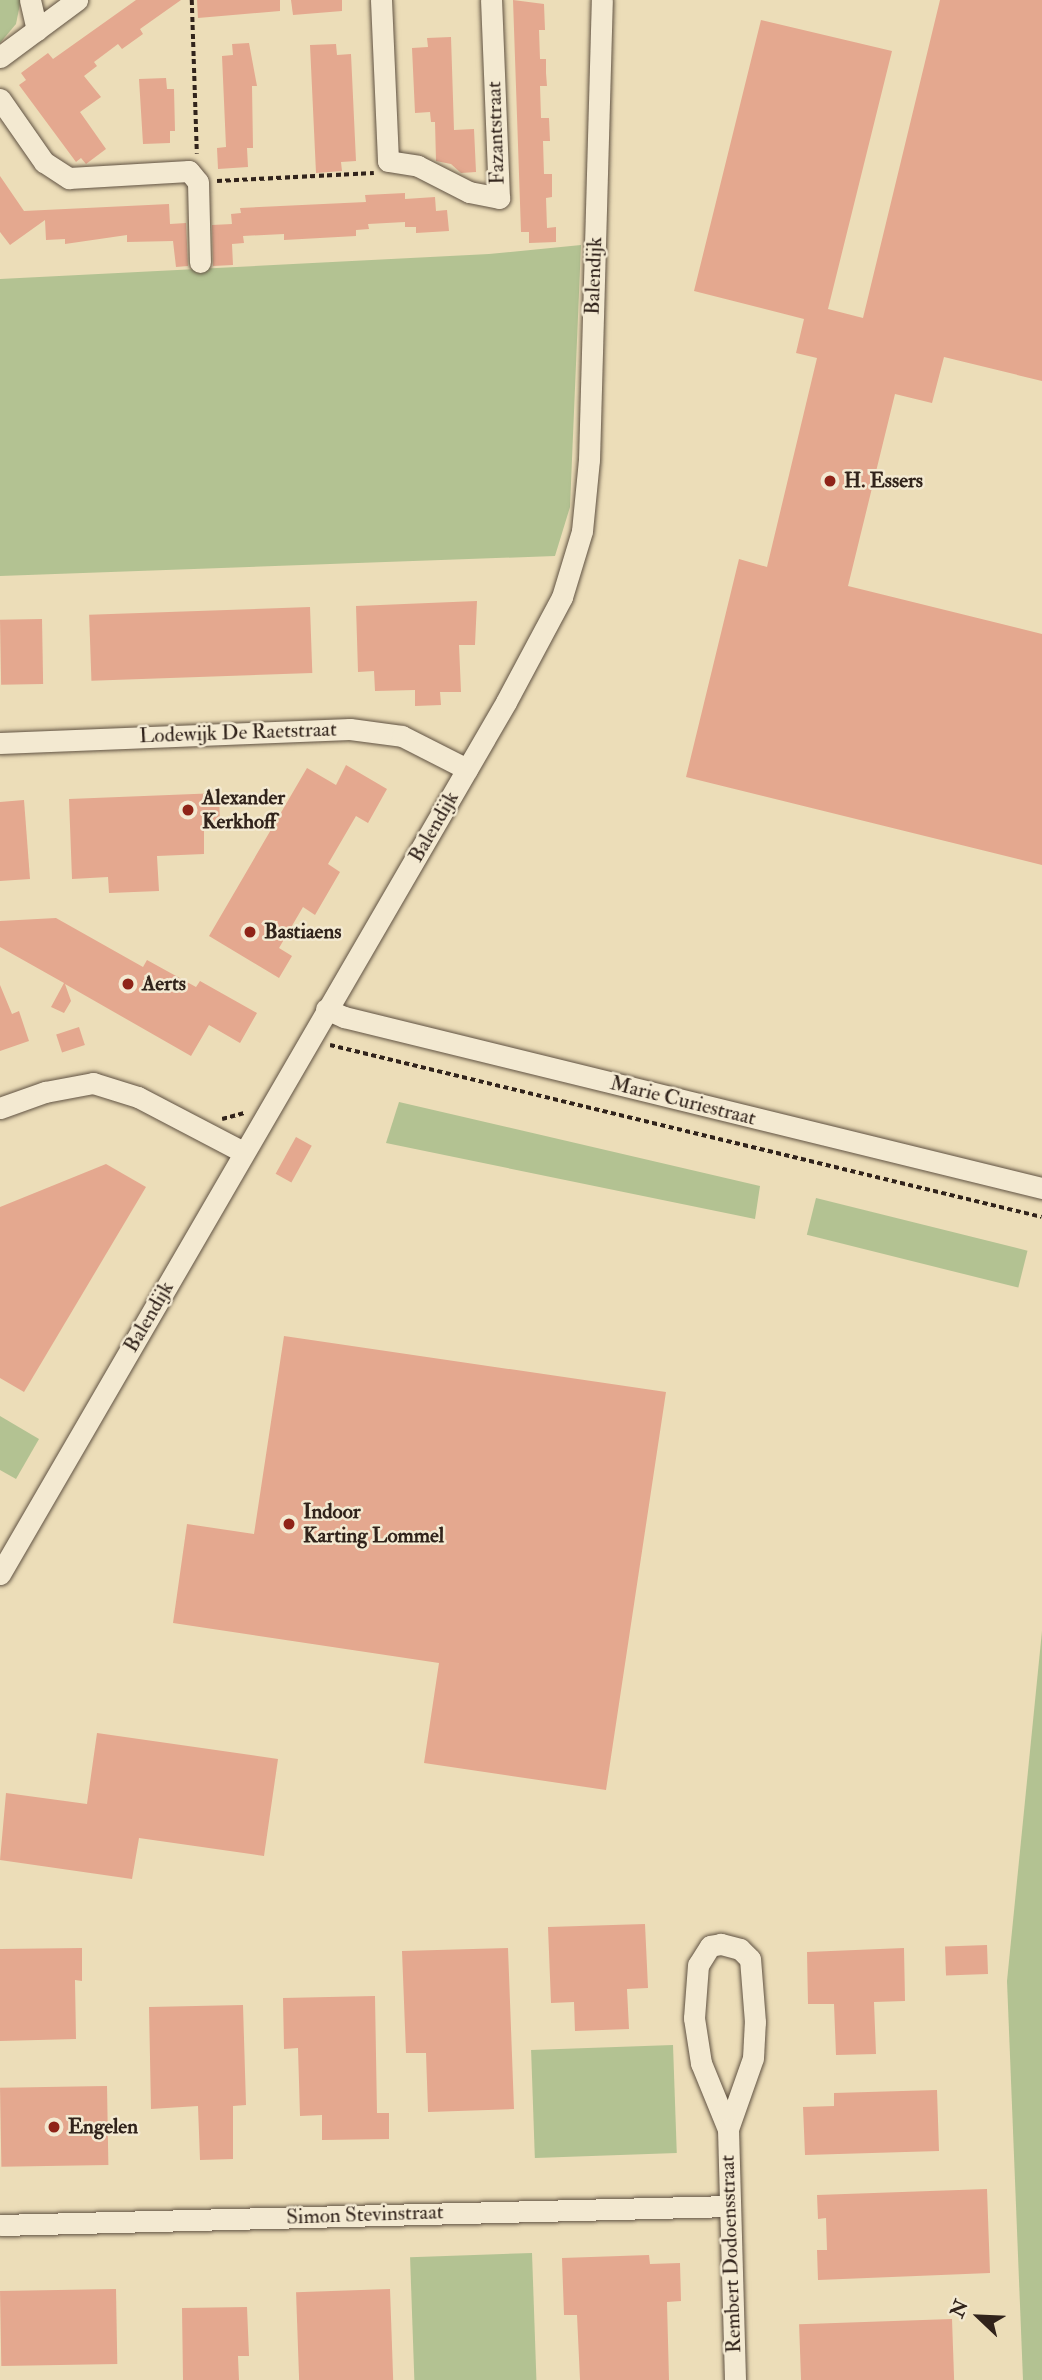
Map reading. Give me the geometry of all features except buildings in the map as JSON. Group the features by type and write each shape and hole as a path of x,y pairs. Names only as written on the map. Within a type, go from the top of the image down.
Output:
{"street":[{"path":"30,0 37,30"},
{"path":"0,57 77,0"},
{"path":"381,0 388,161"},
{"name":"Fazantstraat","path":"388,161 418,166 469,191 499,198 491,0"},
{"name":"Balendijk","path":"1,1568 548,628 582,531 589,460 602,0"},
{"path":"0,99 44,162 69,178 194,177 200,262"},
{"name":"Lodewijk De Raetstraat","path":"0,743 351,729 402,736 467,769"},
{"name":"Marie Curiestraat","path":"326,1009 371,1024 1042,1188"},
{"path":"0,1108 45,1092 93,1083 138,1097 243,1152"},
{"name":"Rembert Dodoensstraat","path":"728,2129 753,2058 755,2010 750,1959 740,1949 721,1944 710,1946 698,1965 694,2018 701,2063 728,2129 735,2380"},
{"name":"Simon Stevinstraat","path":"0,2225 730,2206"}],"path":[{"path":"192,0 199,150 194,177 374,173 388,161"},
{"path":"329,1044 1042,1217"}],"green space":[{"path":"0,0 20,0 20,4 16,24 0,43"},
{"path":"581,245 570,507 555,556 0,576 0,279 489,254"},
{"path":"399,1102 760,1186 755,1219 386,1143"},
{"path":"816,1198 1028,1251 1018,1288 807,1235"},
{"path":"0,1416 39,1439 16,1479 0,1470"},
{"path":"1042,1631 1042,2380 1023,2380 1007,1981"},
{"path":"673,2045 677,2153 535,2158 531,2050"},
{"path":"532,2253 536,2380 414,2380 410,2257"}],"place":[{"name":"H. Essers","path":"830,481"},
{"name":"Alexander Kerkhoff","path":"188,810"},
{"name":"Bastiaens","path":"250,932"},
{"name":"Aerts","path":"128,984"},
{"name":"Indoor Karting Lommel","path":"289,1524"},
{"name":"Engelen","path":"54,2127"}]}
